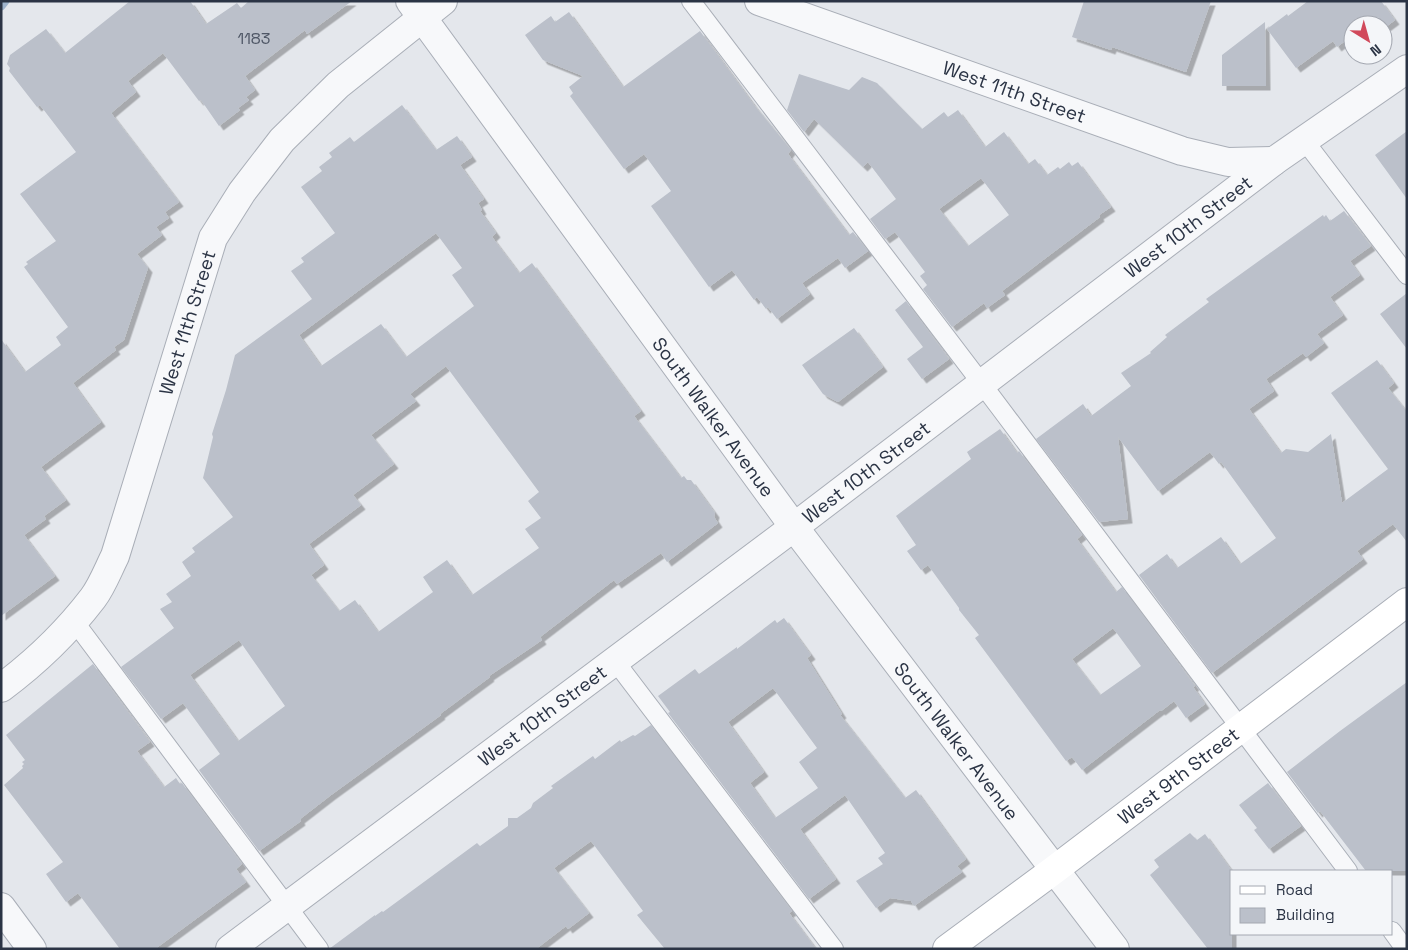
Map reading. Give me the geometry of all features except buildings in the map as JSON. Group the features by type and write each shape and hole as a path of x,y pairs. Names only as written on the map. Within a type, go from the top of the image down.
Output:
{"main road":[{"name":"West 9th Street","path":"947,949 1407,602"}],"street":[{"name":"West 11th Street","path":"1,688 29,666 74,621 94,596 115,556 213,238 242,192 282,140 416,9 443,1"},
{"name":"West 11th Street","path":"759,1 1182,151 1228,162 1274,161"},
{"name":"South Walker Avenue","path":"416,9 794,527 1115,949"},
{"name":"West 10th Street","path":"230,949 794,527 1274,161 1407,69"},
{"path":"1,907 32,949"}],"lane":[{"path":"690,1 982,384 1347,870"},
{"path":"1304,140 1407,275"},
{"path":"74,621 319,949"},
{"path":"615,661 834,949"},
{"path":"1393,931 1405,949"}],"waterway":[{"path":"1,6 5,1"}]}
